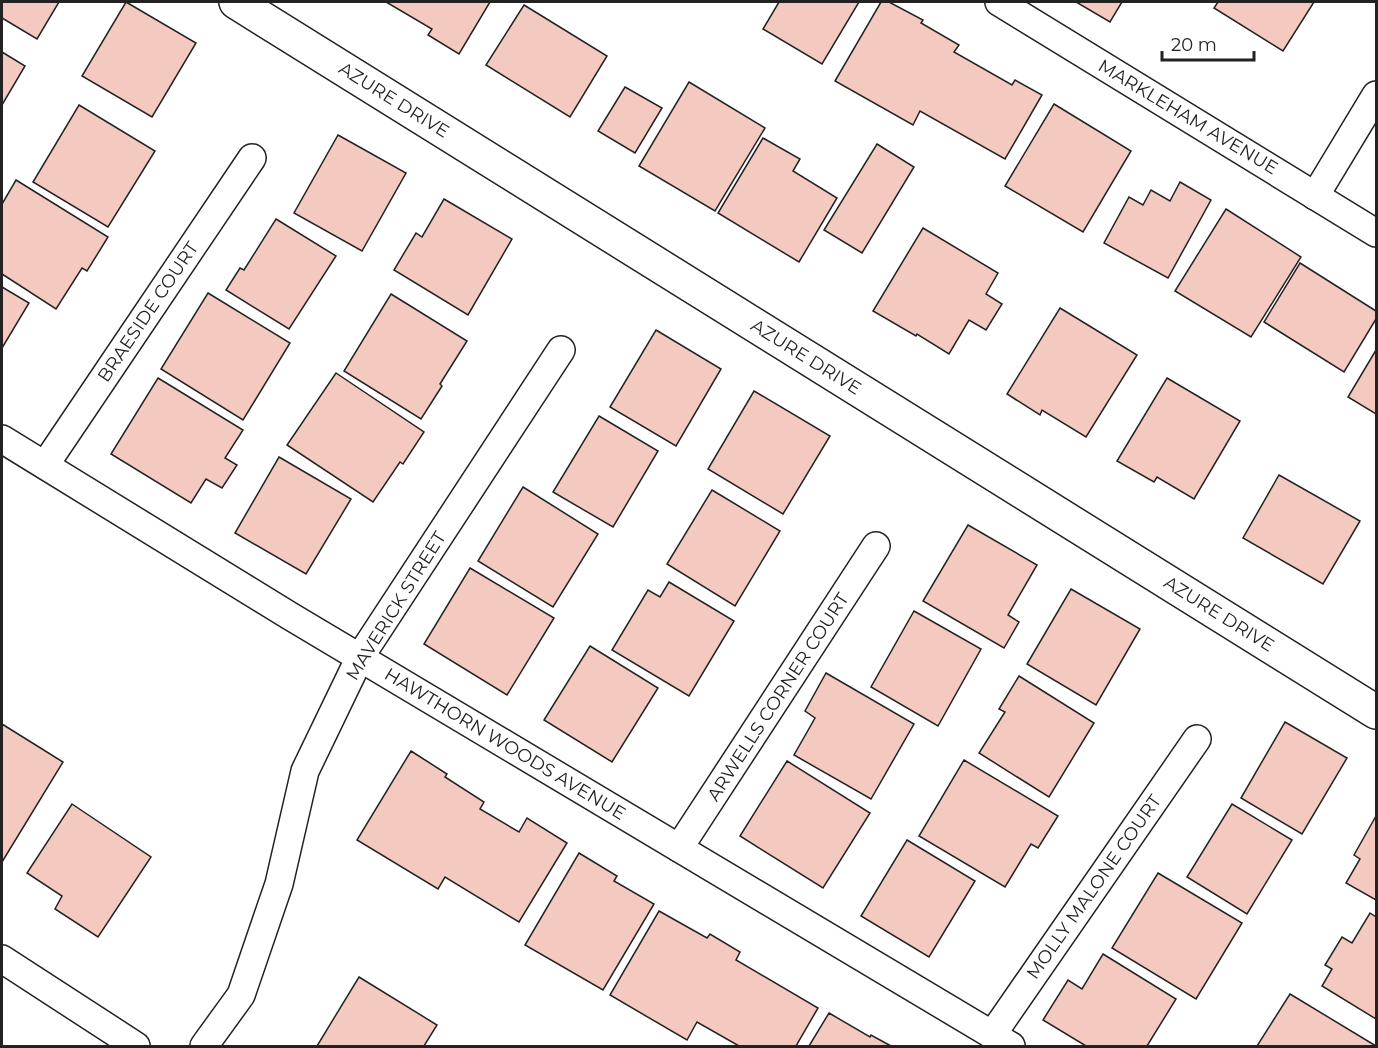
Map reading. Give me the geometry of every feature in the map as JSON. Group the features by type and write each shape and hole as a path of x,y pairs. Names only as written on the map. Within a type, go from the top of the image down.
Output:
{"street":[{"name":"AZURE DRIVE","path":"236,2 1377,712"},
{"name":"MARKLEHAM AVENUE","path":"999,2 1377,233"},
{"path":"1316,196 1377,95"},
{"name":"BRAESIDE COURT","path":"45,465 252,158"},
{"name":"MAVERICK STREET","path":"204,1047 241,995 279,884 305,771 360,657 561,350"},
{"name":"HAWTHORN WOODS AVENUE","path":"2,439 360,657 1002,1041"},
{"name":"ARWELLS CORNER COURT","path":"679,848 876,546"},
{"name":"MOLLY MALONE COURT","path":"1002,1041 1197,740"},
{"path":"2,958 136,1047"}],"building":[{"path":"2,2 59,2 37,39 2,18"},
{"path":"126,2 196,43 152,117 82,76"},
{"path":"386,2 490,2 459,54 428,35 432,29"},
{"path":"779,2 859,2 822,64 763,29"},
{"path":"881,2 889,2 923,20 921,23 959,45 954,52 1012,85 1015,80 1042,95 1005,159 920,111 913,125 835,81"},
{"path":"1076,2 1122,2 1110,22"},
{"path":"1218,2 1314,2 1283,51 1214,8"},
{"path":"524,5 607,56 570,117 486,65"},
{"path":"2,52 25,66 2,105"},
{"path":"689,82 765,128 715,211 639,166"},
{"path":"625,87 662,108 635,153 598,131"},
{"path":"1054,104 1131,151 1083,232 1005,186"},
{"path":"79,105 155,151 108,227 33,182"},
{"path":"338,135 406,173 362,251 294,213"},
{"path":"763,138 800,159 793,171 837,198 799,262 718,213"},
{"path":"877,144 914,167 862,253 824,230"},
{"path":"16,180 108,237 87,271 82,268 56,309 2,274 2,204"},
{"path":"1180,182 1211,200 1168,278 1104,243 1129,197 1143,205 1151,190 1170,201"},
{"path":"444,199 512,239 468,315 394,270 416,233 422,237"},
{"path":"1226,209 1301,257 1251,337 1175,291"},
{"path":"276,219 336,256 289,329 226,290 240,268 244,270"},
{"path":"923,228 998,273 986,294 1002,304 986,330 969,320 949,354 873,311"},
{"path":"1300,263 1376,311 1376,319 1344,372 1264,322"},
{"path":"2,287 29,303 2,348"},
{"path":"208,293 290,343 243,420 161,369"},
{"path":"391,294 467,341 421,419 344,371"},
{"path":"1060,308 1137,355 1086,437 1042,410 1040,415 1007,394"},
{"path":"656,330 721,369 676,446 610,407"},
{"path":"1376,350 1376,414 1348,397"},
{"path":"336,373 424,432 403,464 400,462 373,502 287,445"},
{"path":"158,378 243,430 225,458 237,465 222,488 206,479 191,503 111,454"},
{"path":"1167,378 1240,421 1194,499 1157,477 1154,482 1117,461"},
{"path":"754,391 830,436 783,514 708,469"},
{"path":"599,416 658,451 613,527 553,492"},
{"path":"279,457 351,499 306,574 235,533"},
{"path":"1279,475 1360,521 1323,584 1243,538"},
{"path":"523,487 598,534 553,607 478,561"},
{"path":"712,490 780,531 735,606 667,564"},
{"path":"968,525 1037,565 1008,615 1019,622 1004,648 923,601"},
{"path":"470,568 554,618 507,695 424,644"},
{"path":"669,582 734,621 689,696 612,650 648,590 660,597"},
{"path":"1071,589 1140,629 1096,705 1027,664"},
{"path":"914,611 981,649 938,726 871,687"},
{"path":"590,646 658,688 612,762 544,720"},
{"path":"826,673 914,724 871,799 794,755 815,718 805,711"},
{"path":"1019,676 1094,723 1049,797 979,753 1005,712 999,709"},
{"path":"1285,722 1347,758 1302,834 1241,798"},
{"path":"2,724 63,762 2,862"},
{"path":"411,751 447,774 445,777 484,802 480,809 519,832 527,818 567,843 519,922 445,877 438,889 357,840"},
{"path":"964,760 1058,816 1038,848 1031,844 1005,887 919,836"},
{"path":"787,761 870,813 823,888 740,836"},
{"path":"72,804 151,857 98,937 55,909 62,896 27,873"},
{"path":"1232,804 1292,840 1247,914 1187,877"},
{"path":"1376,816 1376,900 1346,883 1360,859 1354,855"},
{"path":"907,840 975,881 929,957 861,916"},
{"path":"579,853 617,876 614,881 654,904 603,990 525,945"},
{"path":"1158,873 1242,923 1196,999 1112,948"},
{"path":"659,911 707,938 710,934 740,952 736,960 818,1008 796,1046 739,1046 697,1022 687,1040 610,995"},
{"path":"1370,913 1376,917 1376,1019 1322,986 1332,969 1325,965 1342,937 1352,943"},
{"path":"1103,954 1176,999 1147,1046 1086,1046 1043,1020 1068,980 1082,989"},
{"path":"359,977 437,1025 424,1046 317,1046"},
{"path":"1290,994 1376,1046 1257,1046"},
{"path":"829,1013 870,1037 871,1035 891,1046 809,1046"}]}
